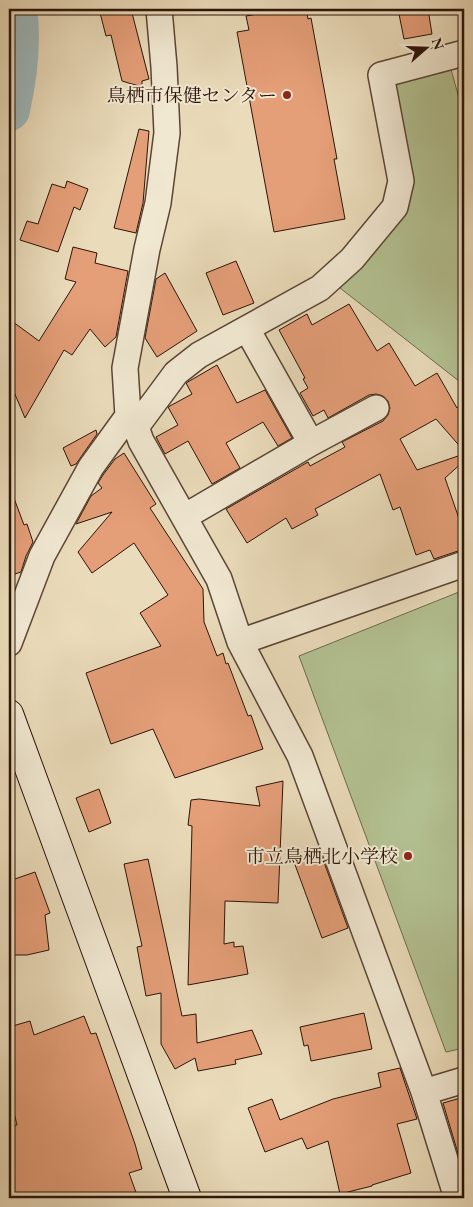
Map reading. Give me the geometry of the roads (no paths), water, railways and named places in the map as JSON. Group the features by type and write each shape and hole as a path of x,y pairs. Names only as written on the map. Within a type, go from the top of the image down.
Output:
{"street":[{"path":"159,9 167,134 158,203 147,249 125,368 132,421 141,441 219,579 240,642 300,756 424,1092 457,1198"},
{"path":"9,643 42,556 91,467 176,373 199,355 320,288 352,259 395,207 401,181 380,75 464,53"},
{"path":"247,329 310,443"},
{"path":"184,516 310,443 376,408"},
{"path":"240,642 464,564"},
{"path":"10,720 187,1198"},
{"path":"424,1092 464,1080"}],"waterway":[{"path":"9,110 17,60 18,34 16,9"}],"place":[{"name":"鳥栖市保健センター","path":"287,95"},
{"name":"市立鳥栖北小学校","path":"408,856"}]}
